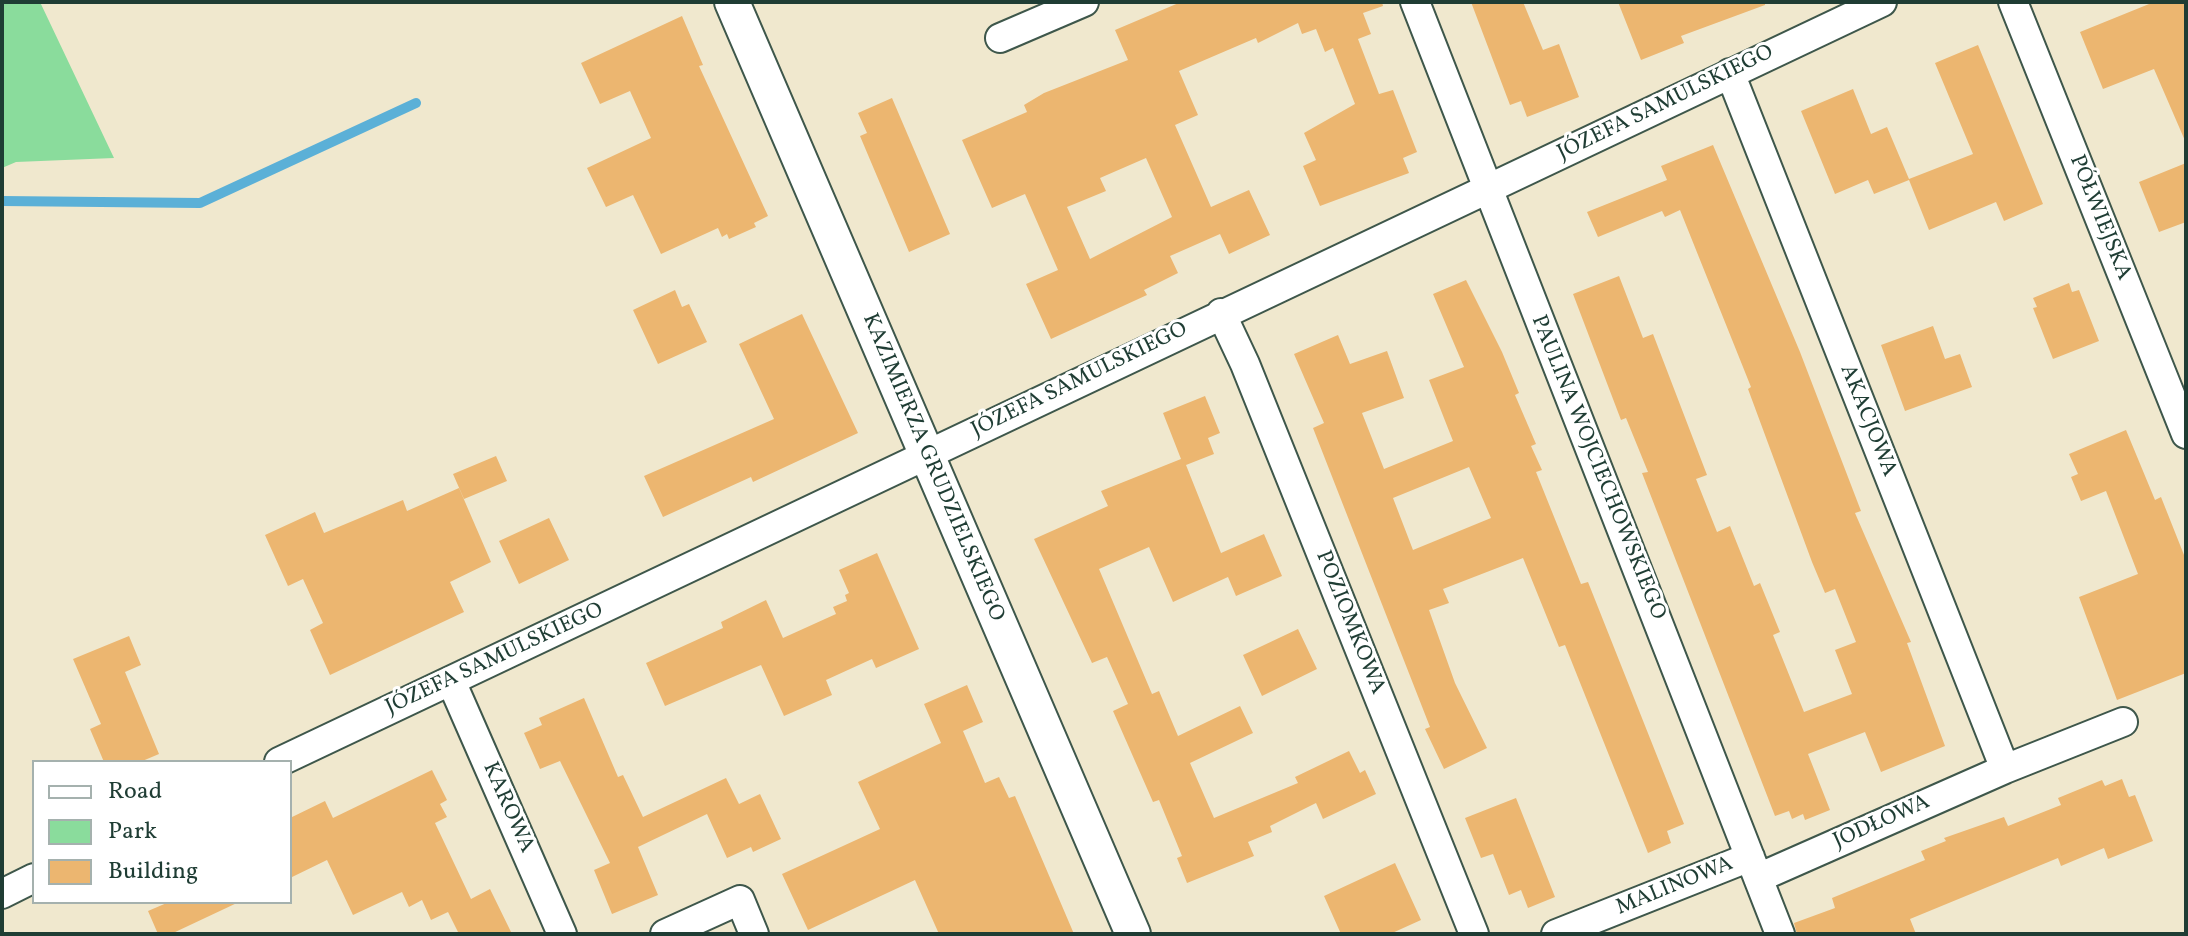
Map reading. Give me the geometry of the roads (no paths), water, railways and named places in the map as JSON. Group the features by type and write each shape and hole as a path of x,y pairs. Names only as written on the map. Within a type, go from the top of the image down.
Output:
{"street":[{"name":"KAZIMIERZA GRUDZIELSKIEGO","path":"732,2 1133,934"},
{"path":"1000,38 1084,2"},
{"name":"PAULINA WOJCIECHOWSKIEGO","path":"1415,2 1486,191 1780,934"},
{"name":"JÓZEFA SAMULSKIEGO","path":"283,760 1882,2"},
{"name":"PÓŁWIEJSKA","path":"2013,2 2186,434"},
{"name":"AKACJOWA","path":"1730,73 2005,769"},
{"name":"POZIOMKOWA","path":"1221,313 1245,364 1474,934"},
{"name":"KAROWA","path":"451,681 562,934"},
{"name":"JODŁOWA","path":"1754,868 2123,722"},
{"name":"MALINOWA","path":"1556,934 1754,868"},
{"path":"2,894 32,879"},
{"path":"665,934 740,900 754,934"}],"waterway":[{"path":"2,201 200,203 416,103"}]}
